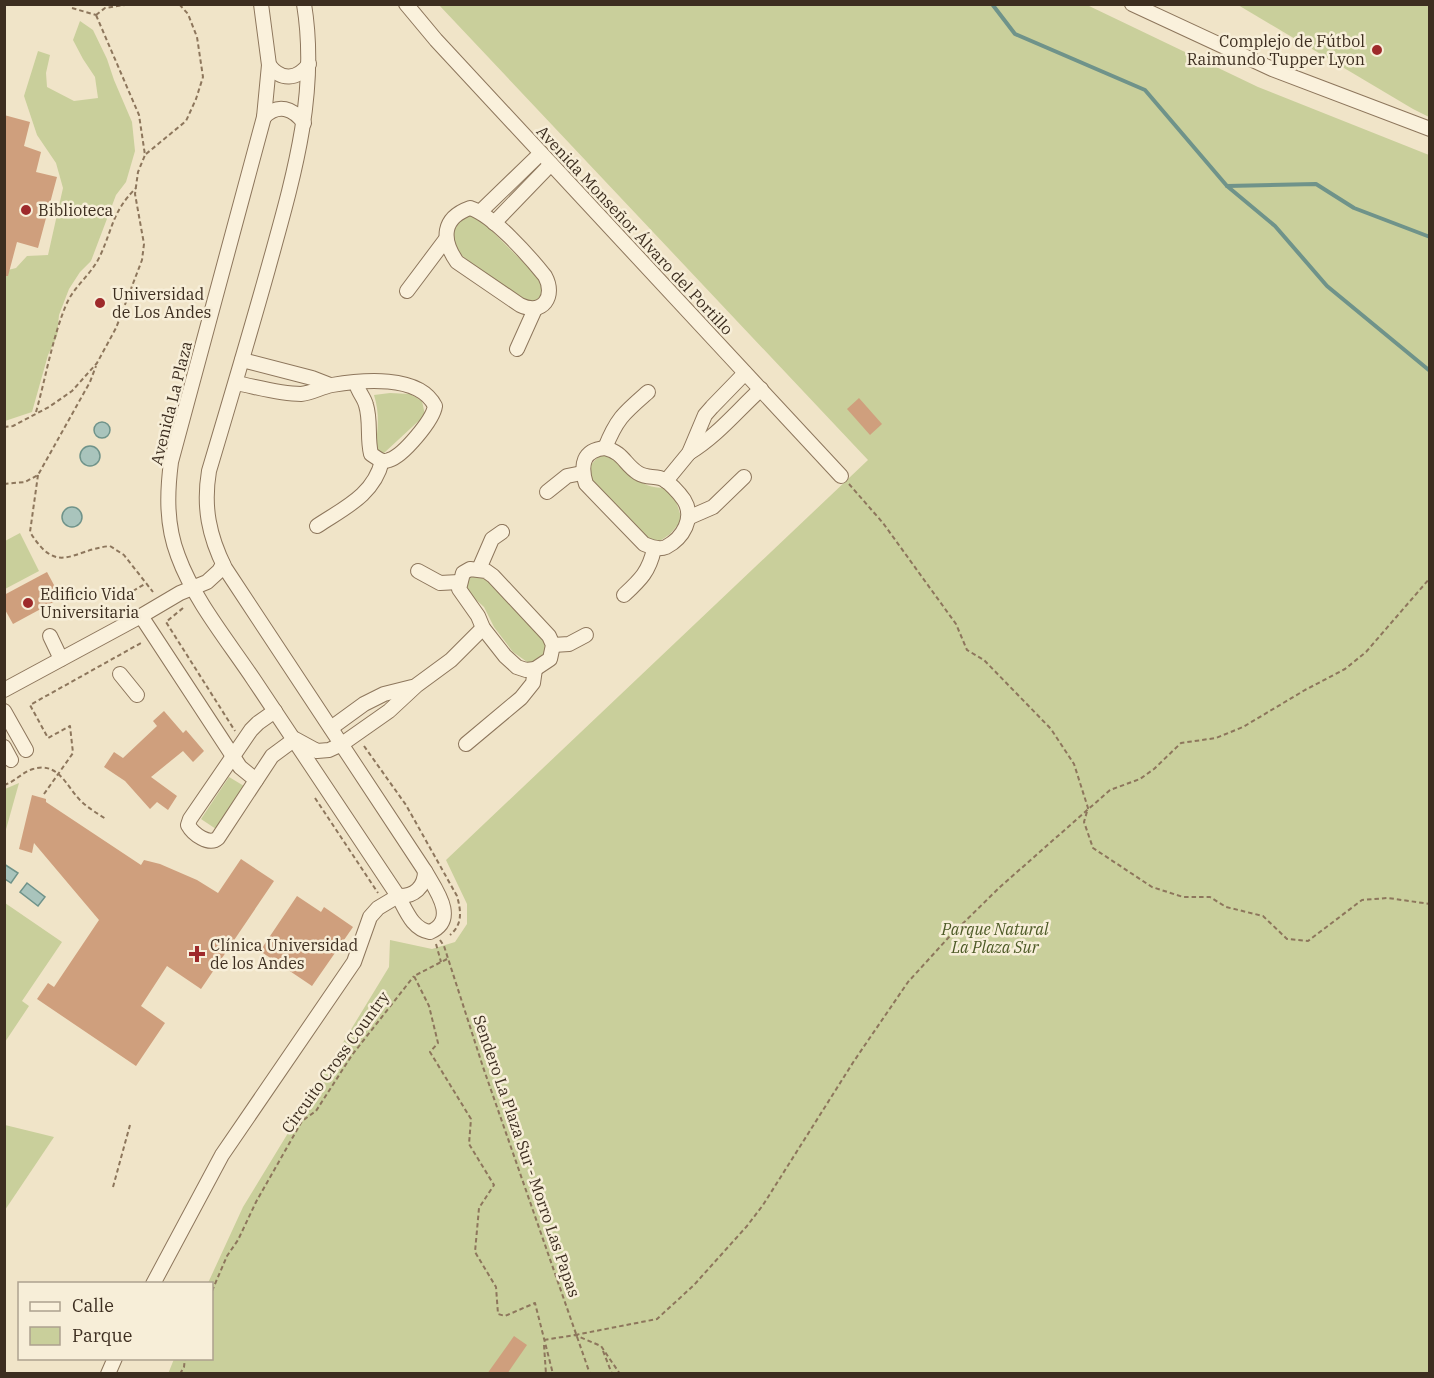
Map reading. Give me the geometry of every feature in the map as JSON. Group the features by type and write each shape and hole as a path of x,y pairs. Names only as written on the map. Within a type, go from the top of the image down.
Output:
{"street":[{"name":"Avenida La Plaza","path":"261,4 269,65 264,117 171,462 168,500 172,536 177,554 192,587 295,739 398,896 411,920 418,928 430,932 438,927 444,916 443,905 424,871 223,564 209,529 206,501 209,471 285,208 304,123 309,64 304,4"},
{"name":"Avenida Monseñor Álvaro del Portillo","path":"406,4 436,40 841,476"},
{"path":"1132,4 1272,69 1430,129"},
{"path":"269,65 275,73 284,77 294,77 303,72 309,64"},
{"path":"264,117 270,111 284,108 293,111 304,123"},
{"path":"481,211 541,153"},
{"path":"494,223 551,164"},
{"path":"517,349 536,309 543,304 550,293 550,284 539,268 481,211 471,208 454,216 446,230 446,239 450,252 457,262 520,306 536,309"},
{"path":"407,291 446,239"},
{"path":"242,360 312,378 330,385"},
{"path":"666,481 689,453 705,415 718,399 746,373"},
{"path":"236,382 302,394 330,385 370,380 388,381 426,393 435,406 434,413 422,431 390,460 382,461 371,454 368,443 367,406 357,390 356,383"},
{"path":"689,453 723,428 761,389"},
{"path":"605,448 613,427 621,416 648,392"},
{"path":"690,517 684,501 666,481 637,473 617,451 597,449 586,457 582,473 586,484 644,544 654,549 666,547 683,532 690,517 713,507 744,477"},
{"path":"317,526 366,493 375,482 382,461"},
{"path":"547,492 567,476 582,473"},
{"path":"479,569 492,539 502,532"},
{"path":"624,595 649,568 654,549"},
{"path":"4,690 192,587 214,578 223,564"},
{"path":"470,568 479,569 493,576 549,636 552,645 550,659 535,669 526,670 505,656 483,628 478,616 459,589 463,573 470,568"},
{"path":"418,571 440,583 459,582"},
{"path":"141,616 232,757 256,780"},
{"path":"275,711 254,726 190,819 188,825 190,830 209,842 217,840 278,750 295,739 317,751 329,750 342,744 389,711 451,660 483,628"},
{"path":"552,645 569,644 586,635"},
{"path":"50,636 61,659"},
{"path":"466,744 520,698 533,683 535,669"},
{"path":"120,674 137,695"},
{"path":"331,728 364,704 384,694 417,686"},
{"path":"4,711 26,750"},
{"path":"4,747 11,760"},
{"path":"154,1282 222,1155 351,967 370,917 375,910 398,896 409,896 418,890 424,881 424,871"},
{"path":"108,1374 115,1360"}],"path":[{"path":"96,15 105,8 131,4"},
{"path":"162,604 124,555 110,546 102,546 71,557 57,557 45,552 30,532 38,475 90,382 97,363 116,328 142,260 144,244 136,188 138,172 146,155 186,121 203,77 196,37 188,14 179,4"},
{"path":"72,8 96,15"},
{"path":"96,15 139,115 146,155"},
{"path":"36,414 66,305 80,281 92,269 100,256 122,202 136,188"},
{"path":"4,427 13,426 36,414 72,391 97,363"},
{"path":"4,484 25,482 38,475"},
{"path":"841,476 872,509 956,624 967,650 984,660 1051,729 1074,764 1088,808 1084,822 1093,848 1104,857 1152,887 1183,897 1209,897 1226,907 1263,916 1287,939 1308,941 1362,900 1388,898 1430,904"},
{"path":"544,1340 657,1319 694,1285 747,1226 908,982 949,937 1000,887 1110,790 1140,779 1181,743 1216,738 1243,727 1345,669 1366,652 1430,578"},
{"path":"134,591 145,584"},
{"path":"44,794 73,753 70,726 48,738 30,705 154,636 166,622 188,604"},
{"path":"166,622 235,732"},
{"path":"356,734 406,805 457,896 461,910 459,922 449,936"},
{"path":"4,785 35,768 48,768 66,780 83,803 106,819"},
{"path":"314,796 384,904"},
{"path":"440,940 435,941 441,962"},
{"name":"Sendero La Plaza Sur - Morro Las Papas","path":"444,946 590,1374"},
{"path":"447,959 414,976 429,1006 438,1043 430,1052 471,1119 469,1144 494,1185 479,1208 475,1252 496,1287 498,1314 505,1316 535,1303 553,1374"},
{"name":"Circuito Cross Country","path":"213,1289 256,1202 302,1121 316,1111 352,1055 414,976"},
{"path":"113,1187 130,1125"},
{"path":"575,1335 602,1346 620,1374"},
{"path":"544,1340 546,1374"},
{"path":"602,1346 612,1374"},
{"path":"180,1374 185,1360"}],"green space":[{"name":"Parque Natural La Plaza Sur","path":"439,5 1087,5 1258,87 1429,155 1429,1373 168,1374 174,1360 213,1360 213,1282 208,1282 243,1207 389,967 390,940 432,949 455,942 467,924 467,904 446,860 868,460"},
{"name":"Complejo de Fútbol Raimundo Tupper Lyon","path":"1238,5 1429,5 1429,117 1413,109"},
{"path":"80,21 93,30 107,59 132,122 135,151 126,182 116,195 91,261 80,272 69,289 59,315 57,336 48,355 32,412 5,421 4,271 16,268 27,256 48,255 63,188 56,163 37,135 24,96 38,51 50,55 46,73 47,87 74,101 98,98 95,77 73,40"},
{"path":"465,215 479,218 540,279 546,293 535,306 524,304 456,251 451,235 455,224"},
{"path":"410,394 422,401 425,415 384,453 375,449 378,422 374,395"},
{"path":"599,456 613,456 636,478 648,485 664,488 676,501 682,520 670,534 657,543 638,538 593,488 588,468"},
{"path":"20,533 39,571 5,589 5,541"},
{"path":"470,576 488,579 547,643 543,659 530,664 513,652 494,627 484,607 462,587"},
{"path":"229,777 244,786 216,829 201,819"},
{"path":"19,783 5,833 5,789"},
{"path":"5,903 62,942 22,1001 29,1006 5,1042"},
{"path":"4,1125 54,1137 5,1210"}],"water":[{"path":"102,422 110,430 102,438 94,430"},
{"path":"90,446 97,449 100,456 97,463 90,466 83,463 80,456 83,449"},
{"path":"72,507 79,510 82,517 79,524 72,527 65,524 62,517 65,510"},
{"path":"4,864 18,873 11,883 5,879"},
{"path":"27,883 45,897 38,906 20,892"}],"building":[{"name":"Biblioteca","path":"4,115 30,122 24,146 41,152 36,172 57,177 38,248 17,242 8,276 4,276"},
{"path":"859,398 882,424 870,435 847,409"},
{"name":"Edificio Vida Universitaria","path":"47,572 61,598 13,624 4,608 4,595"},
{"path":"164,711 183,733 186,730 204,751 193,762 183,751 151,777 177,796 168,810 157,802 150,809 125,781 104,767 114,752 123,758 157,726 153,721"},
{"path":"32,795 46,799 46,802 141,865 144,860 160,864 197,880 218,893 241,859 274,881 201,989 167,966 141,1006 165,1023 136,1066 37,999 48,983 54,987 99,920 34,843 32,853 19,849"},
{"path":"297,896 321,912 324,907 353,927 312,986 260,951"},
{"path":"514,1336 527,1345 507,1374 487,1374"}],"waterway":[{"path":"992,4 1015,34 1145,90 1227,186 1275,226 1327,286 1430,371"},
{"path":"1227,186 1316,184 1354,208 1430,237"}],"place":[{"name":"Complejo de Fútbol Raimundo Tupper Lyon","path":"1377,50"},
{"name":"Biblioteca","path":"26,210"},
{"name":"Universidad de Los Andes","path":"100,303"},
{"name":"Edificio Vida Universitaria","path":"28,603"},
{"name":"Clínica Universidad de los Andes","path":"197,954"}]}
